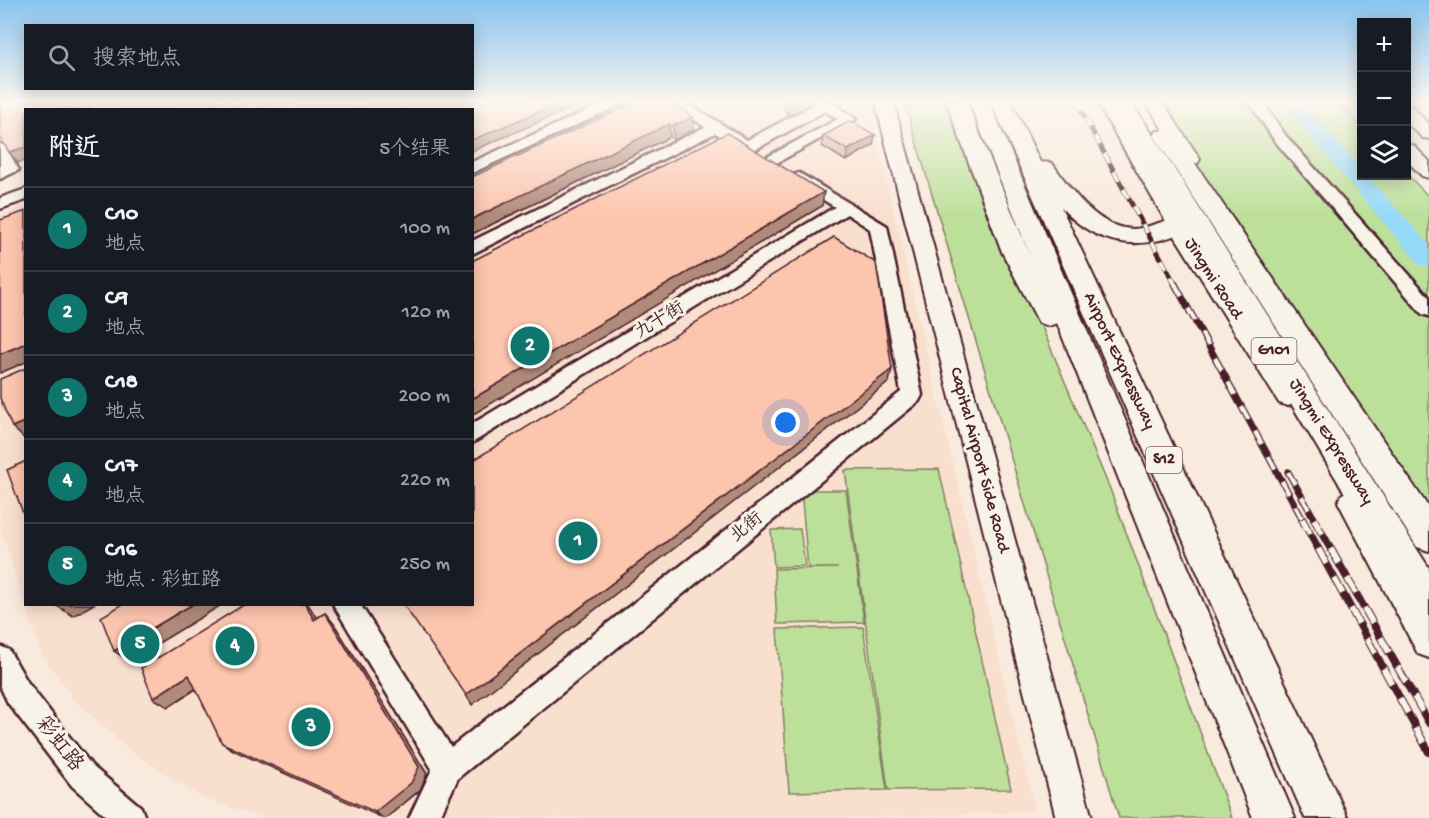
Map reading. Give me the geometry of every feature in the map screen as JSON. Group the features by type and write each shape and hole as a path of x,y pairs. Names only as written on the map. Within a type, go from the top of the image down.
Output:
{"highway":[{"path":"971,139 1015,252 1049,316 1088,365"},
{"name":"Airport Expressway","path":"1007,139 1088,365 1274,818"},
{"name":"Airport Expressway","path":"1010,139 1327,818"},
{"path":"1021,139 1090,224 1107,233 1128,237 1162,232 1178,225"},
{"name":"Jingmi Expressway","path":"1144,139 1429,600"},
{"name":"Jingmi Expressway","path":"1167,139 1429,536"}],"main road":[{"name":"Capital Airport Side Road","path":"894,139 1074,818"},
{"name":"Jingmi Road","path":"1127,139 1178,225 1328,458 1429,643"},
{"name":"G101","path":"1178,139 1429,520"},
{"path":"1411,153 1427,168"}],"street":[{"path":"474,167 537,139"},
{"path":"474,247 691,139"},
{"path":"736,139 847,207"},
{"path":"747,146 759,139"},
{"path":"771,161 812,139"},
{"path":"1281,139 1429,309"},
{"path":"0,149 6,172"},
{"path":"0,195 24,187"},
{"path":"0,204 24,195"},
{"name":"北街","path":"448,768 912,395 878,226 847,207"},
{"name":"九十街","path":"474,434 847,207"},
{"path":"346,606 448,768 424,818"},
{"name":"彩虹路","path":"0,659 18,693 82,776 130,818"}],"shaded area":[{"path":"474,139 876,139 1035,811 871,818 264,818 202,798 133,753 76,702 41,653 26,606 474,606"},
{"path":"24,206 24,601 0,527 0,215"}],"green space":[{"path":"915,139 963,139 1110,489 1232,818 1119,818"},
{"path":"1175,139 1357,139 1357,180 1411,180 1411,178 1429,197 1429,519"},
{"path":"939,469 1011,789 888,790 845,470"},
{"path":"801,490 846,490 864,622 777,624 774,569 838,568 808,568"},
{"path":"800,529 805,566 774,567 771,530"},
{"path":"863,627 887,790 789,792 777,629"}],"building":[{"path":"1,139 24,139 24,148 9,152"},
{"path":"555,139 638,139 474,218 474,176"},
{"path":"715,139 737,139 824,192 474,398 474,260"},
{"path":"829,139 867,139 848,150"},
{"path":"24,212 24,344 0,354 0,220"},
{"path":"834,237 876,263 892,369 466,695 404,606 474,606 474,460"},
{"path":"24,369 24,422 12,427 0,398 0,379"},
{"path":"24,462 24,516 7,470"},
{"path":"120,606 190,606 114,651 101,617"},
{"path":"242,606 306,606 314,620 325,613 419,767 411,783 375,812 222,743 189,675 153,698 141,668"}],"waterway":[{"path":"1323,139 1429,259"}],"railway":[{"path":"1097,139 1176,286"},
{"path":"1175,284 1303,520"},
{"path":"1288,472 1315,520"},
{"path":"1302,519 1429,752"},
{"path":"1314,519 1429,723"}],"place":[{"name":"C9","path":"530,346"},
{"name":"C10","path":"578,541"},
{"name":"C16","path":"140,644"},
{"name":"C17","path":"235,646"},
{"name":"C18","path":"311,727"}]}
